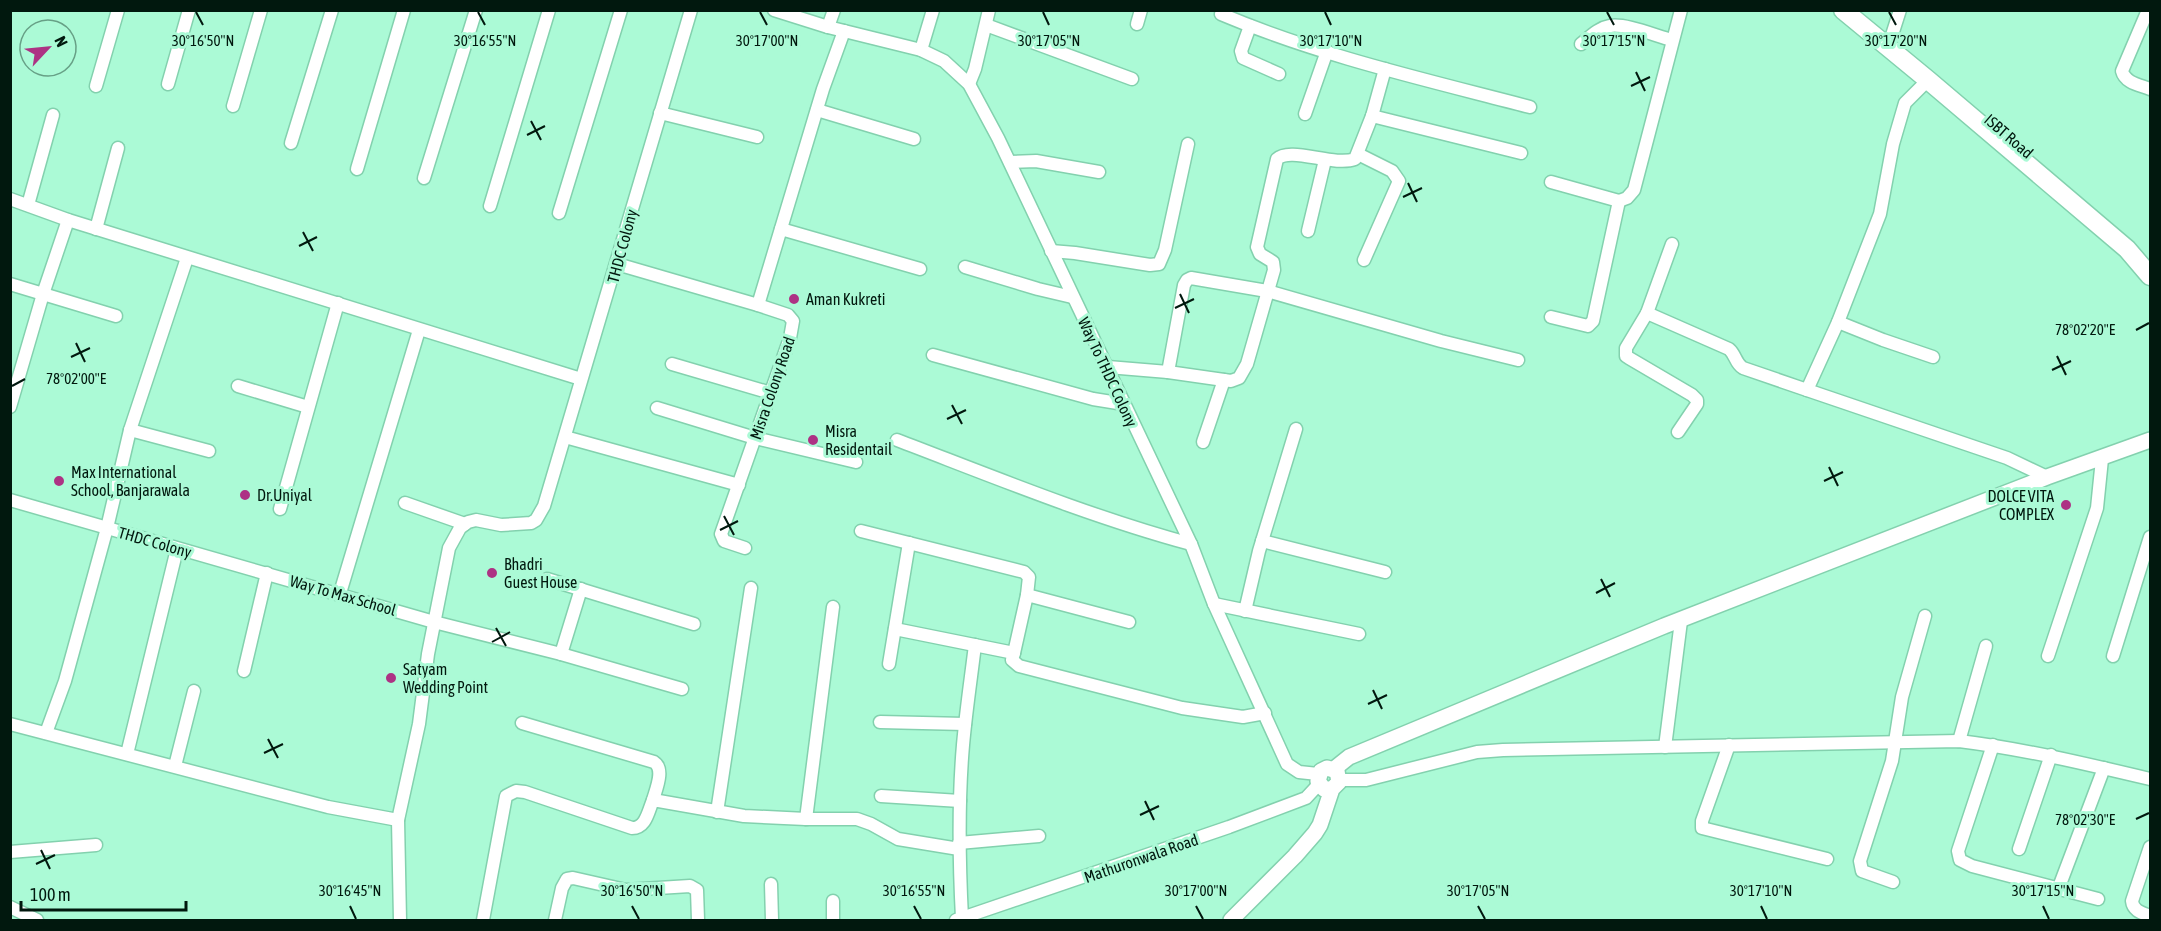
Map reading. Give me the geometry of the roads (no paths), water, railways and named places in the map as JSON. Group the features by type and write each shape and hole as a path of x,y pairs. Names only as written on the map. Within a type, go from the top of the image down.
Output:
{"highway":[{"path":"1844,10 2127,249 2151,276"},
{"name":"ISBT Road","path":"1864,10 2122,234 2151,264"}],"main road":[{"path":"1231,921 1311,838 1320,825 1328,779 1349,757 1664,626 2048,477 2151,440"}],"street":[{"path":"96,86 118,10"},
{"path":"168,84 189,10"},
{"path":"233,106 261,10"},
{"path":"291,143 332,10"},
{"path":"357,169 404,10"},
{"path":"424,178 476,10"},
{"path":"490,206 549,10"},
{"path":"559,213 621,10"},
{"name":"THDC Colony","path":"465,524 476,520 501,525 531,523 536,520 544,506 691,10"},
{"path":"774,10 836,29"},
{"path":"758,305 817,110 836,29 834,10"},
{"path":"921,50 933,10"},
{"path":"969,84 975,69 989,10"},
{"path":"1137,24 1141,10"},
{"path":"1551,182 1619,201 1627,198 1634,190 1681,10"},
{"path":"1892,35 1900,10"},
{"path":"2148,10 2122,71 2127,80 2151,89"},
{"path":"1221,14 1250,26 1385,69 1530,107"},
{"path":"986,25 1132,79"},
{"path":"1581,44 1594,33 1617,25 1672,40"},
{"path":"1250,26 1241,51 1243,58 1280,74"},
{"name":"Way To THDC Colony","path":"836,29 921,50 944,61 969,84 1010,162 1191,544 1214,604 1287,764 1299,772 1328,779 1366,780 1477,752 1503,750 1959,741 2051,755 2151,779"},
{"path":"1305,114 1327,51"},
{"path":"1108,367 1224,380 1237,380 1243,374 1274,270 1274,264 1258,253 1257,248 1277,159 1285,154 1350,161 1358,154 1372,116 1385,69"},
{"path":"1807,390 1838,322 1882,208 1893,144 1905,103 1928,80"},
{"path":"817,110 914,139"},
{"path":"660,113 757,137"},
{"path":"28,205 53,115"},
{"path":"1372,116 1521,153"},
{"path":"1051,251 1150,265 1159,264 1165,250 1188,144"},
{"path":"96,229 118,148"},
{"path":"1358,154 1392,171 1400,181 1364,260"},
{"path":"1308,231 1325,160"},
{"path":"1010,162 1036,161 1099,172"},
{"path":"10,199 187,258 581,379"},
{"path":"1551,317 1588,326 1593,321 1619,201"},
{"path":"10,408 43,294 68,220"},
{"path":"781,229 920,269"},
{"path":"1672,244 1647,313 1626,348 1626,356 1696,397 1697,404 1678,432"},
{"path":"46,733 65,681 107,528 130,430 187,258"},
{"name":"Misra Colony Road","path":"617,264 758,305 788,315 793,321 790,338 721,537 724,541 745,548"},
{"path":"965,267 1072,297"},
{"path":"1168,372 1184,285 1191,278 1267,291 1441,341 1518,360"},
{"path":"10,284 116,316"},
{"path":"280,509 338,303"},
{"path":"1647,313 1729,349 1734,354 1737,363 1743,368 2007,458 2048,477"},
{"path":"1838,322 1933,357"},
{"path":"340,593 419,330"},
{"path":"933,355 1093,399 1124,404"},
{"path":"672,364 771,393"},
{"path":"1203,442 1224,380"},
{"path":"238,386 308,407"},
{"path":"657,408 755,438 855,462"},
{"path":"1245,611 1262,541 1296,429"},
{"path":"130,430 208,451"},
{"path":"565,437 739,485"},
{"path":"897,440 1067,504 1154,534 1191,544"},
{"path":"2048,656 2097,508 2102,459"},
{"name":"THDC Colony","path":"10,500 252,569"},
{"path":"405,503 465,524"},
{"path":"400,921 398,820 419,724 428,654 449,548 460,528 465,524"},
{"path":"861,531 1024,572 1029,578 1027,595 1012,660 1019,666 1182,708 1243,717 1265,713"},
{"path":"2114,656 2151,537"},
{"path":"1262,541 1385,572"},
{"path":"889,664 909,543"},
{"path":"127,754 177,549"},
{"name":"Way To Max School","path":"252,569 434,622 561,654 682,689"},
{"path":"244,671 267,573"},
{"path":"547,579 694,624"},
{"path":"717,812 751,588"},
{"path":"561,654 581,589"},
{"path":"1027,595 1129,622"},
{"path":"1214,604 1359,634"},
{"path":"806,819 833,607"},
{"path":"1893,882 1865,872 1860,866 1896,742 1902,697 1925,616"},
{"path":"1665,747 1681,621"},
{"path":"895,629 1014,652"},
{"path":"959,920 960,801 965,724 975,645"},
{"path":"1959,741 1986,646"},
{"path":"175,766 194,692"},
{"path":"880,722 965,724"},
{"path":"483,921 506,796 516,791 525,792 636,828 643,825 653,800 660,770 658,764 654,762 522,723"},
{"path":"10,724 328,807 398,820"},
{"path":"1729,745 1702,821 1702,828 1827,860"},
{"path":"1993,745 1958,851 1959,858 1972,866 2098,899"},
{"path":"2019,849 2051,755"},
{"path":"2059,887 2104,768"},
{"name":"Mathuronwala Road","path":"959,920 1229,827 1306,798 1328,779"},
{"path":"881,796 960,801"},
{"path":"653,800 717,812 806,819 857,819 898,839 959,846 1039,836"},
{"path":"10,852 96,845"},
{"path":"2151,848 2132,902 2138,911 2151,916"},
{"path":"555,921 561,888 567,879 573,878 626,890 690,886 699,894 698,921"},
{"path":"771,884 772,921"},
{"path":"833,901 833,921"},
{"path":"10,907 37,921"}],"place":[{"name":"Aman Kukreti","path":"794,299"},
{"name":"Misra Residentail","path":"813,440"},
{"name":"Max International School, Banjarawala","path":"59,481"},
{"name":"Dr.Uniyal","path":"245,495"},
{"name":"DOLCE VITA COMPLEX","path":"2066,505"},
{"name":"Bhadri Guest House","path":"492,573"},
{"name":"Satyam Wedding Point","path":"391,678"}]}
